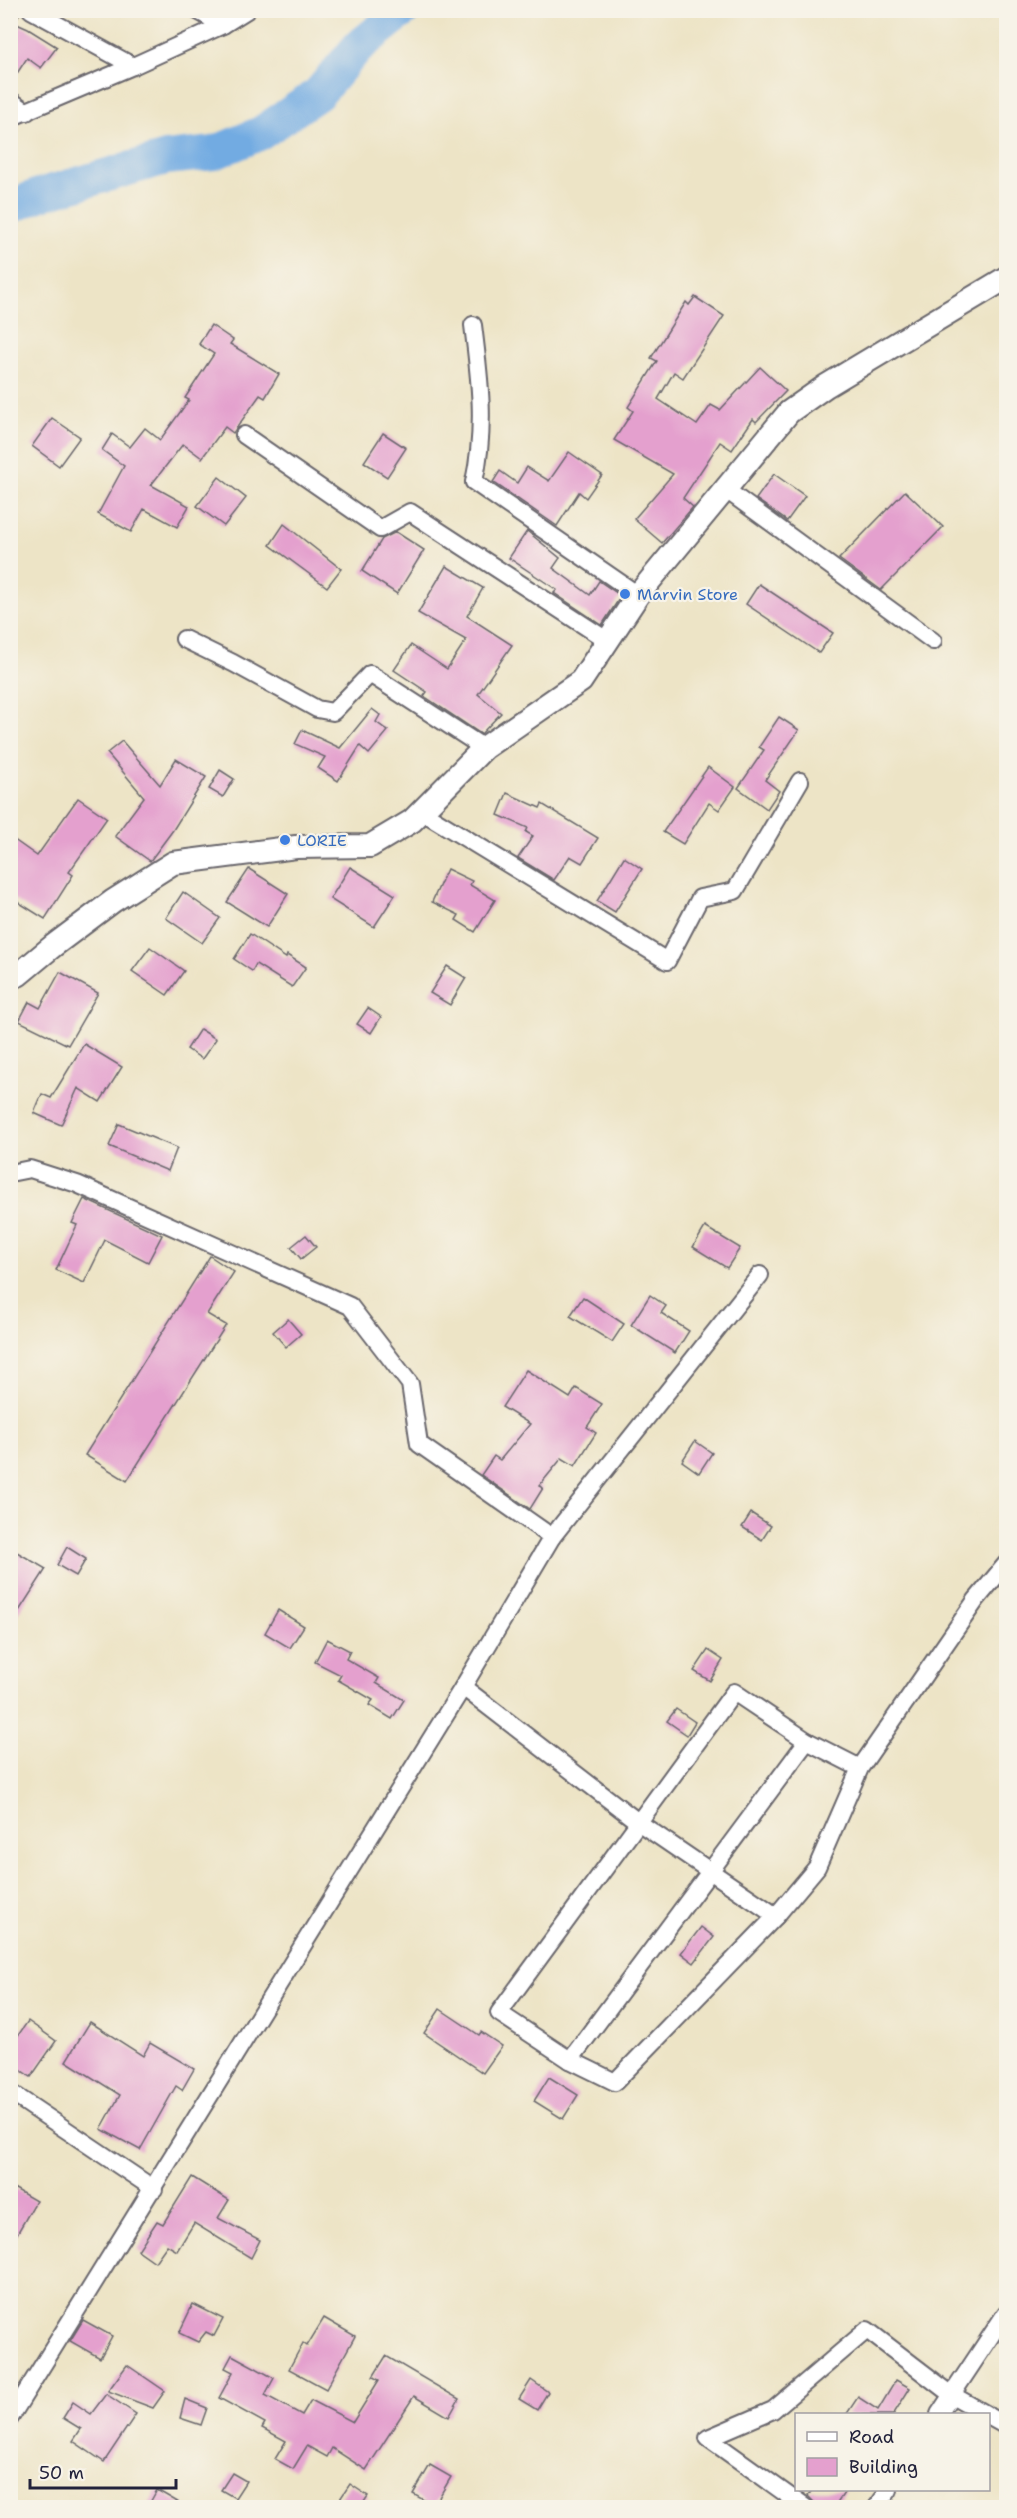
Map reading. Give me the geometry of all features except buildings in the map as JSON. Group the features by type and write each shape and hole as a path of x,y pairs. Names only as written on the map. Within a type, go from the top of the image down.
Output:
{"street":[{"path":"31,10 133,66"},
{"path":"196,10 223,25"},
{"path":"10,118 223,25 247,10"},
{"path":"10,100 27,112"},
{"path":"10,977 18,975 113,901 173,863 296,847 370,846 412,821 484,748 581,681 638,595 789,412 826,386 1006,278"},
{"path":"473,325 482,400 479,459 474,482 638,595"},
{"path":"244,435 380,529 410,512 608,640"},
{"path":"725,489 933,641"},
{"path":"184,639 317,709 333,712 370,674 484,748"},
{"path":"421,811 667,961 700,898 735,891 800,781"},
{"path":"10,1173 30,1169 77,1184 350,1305 410,1384 419,1444 552,1537"},
{"path":"10,2418 463,1687 552,1537 760,1275"},
{"path":"860,1768 807,1741 734,1692 499,2013 570,2060 615,2082 776,1916 817,1868 860,1768 976,1600 1006,1564"},
{"path":"463,1687 638,1822 776,1916"},
{"path":"570,2060 807,1741"},
{"path":"10,2092 154,2189"},
{"path":"940,2413 1006,2313"},
{"path":"806,2508 708,2438 773,2410 867,2330 952,2395 984,2413"},
{"path":"990,2417 1006,2426"},
{"path":"876,2508 887,2491"}],"waterway":[{"path":"10,207 39,195 166,158 214,153 261,133 318,94 358,47 404,10"}],"place":[{"name":"Marvin Store","path":"625,594"},
{"name":"LORIE","path":"285,840"}]}
